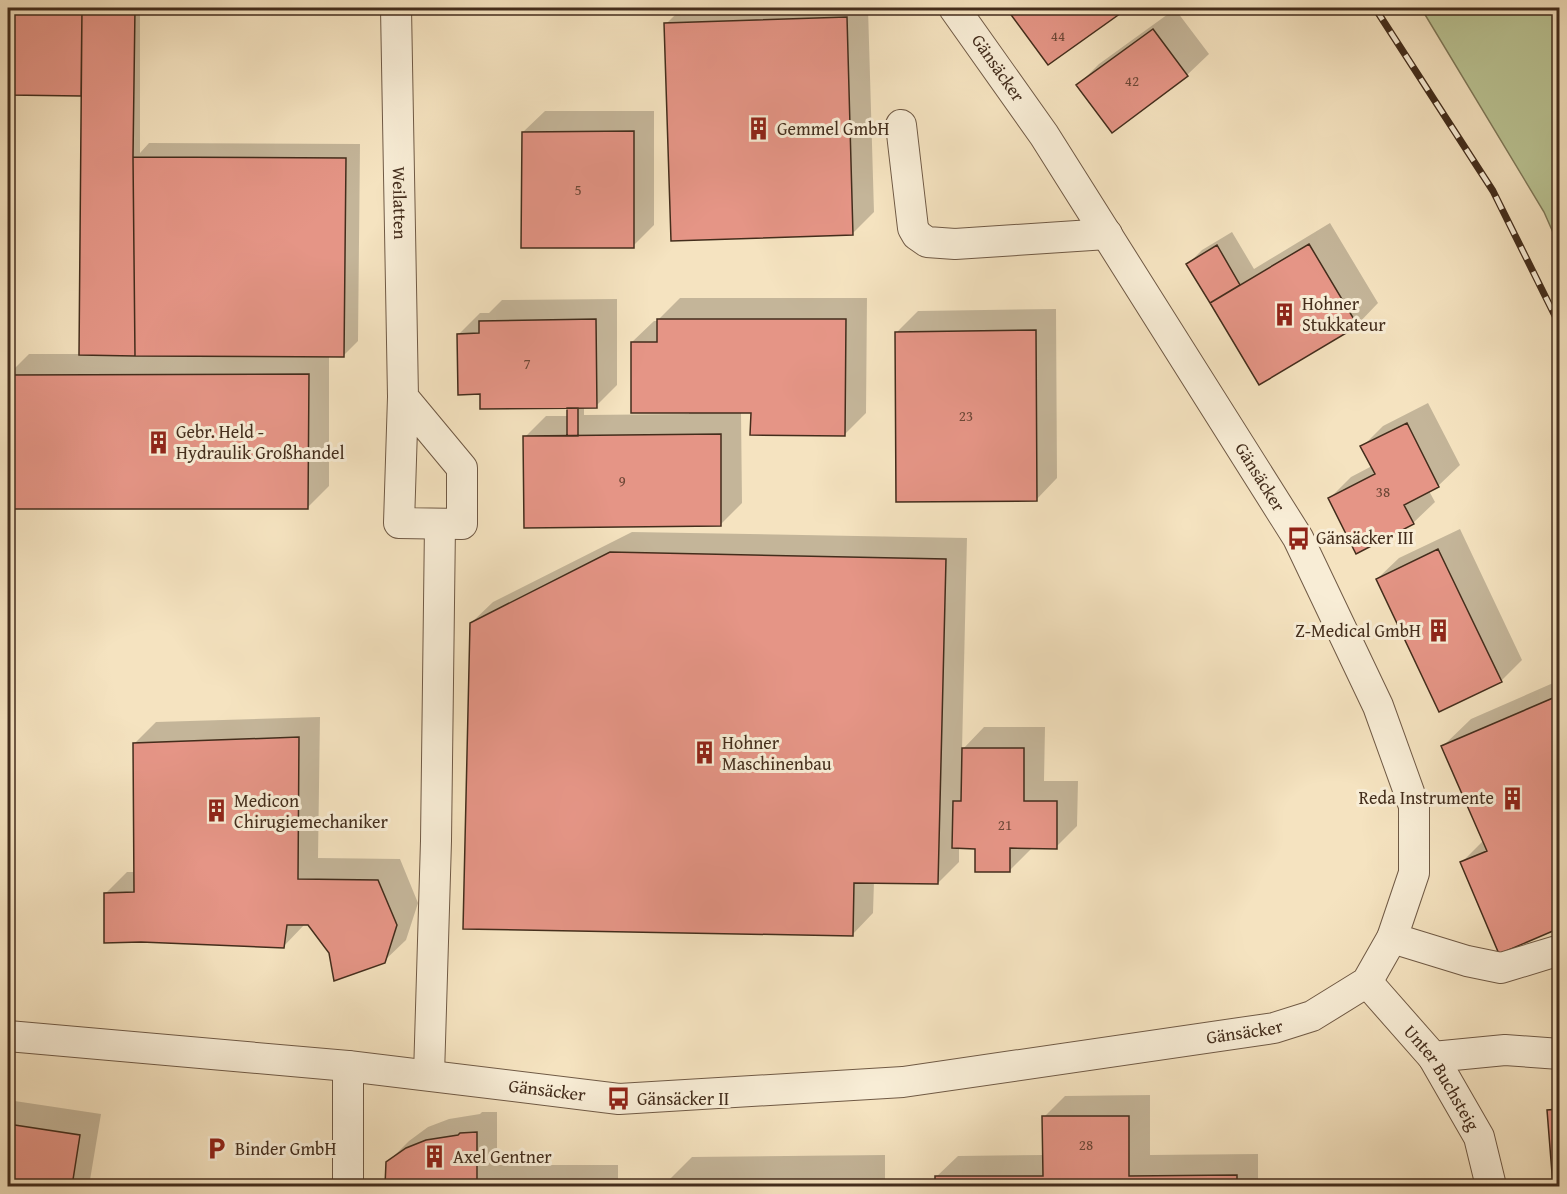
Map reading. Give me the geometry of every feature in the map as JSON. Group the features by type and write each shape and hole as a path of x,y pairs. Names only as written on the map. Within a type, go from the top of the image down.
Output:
{"street":[{"name":"Weilatten","path":"396,8 403,397 399,523 462,524 462,468 403,397"},
{"name":"Gänsäcker","path":"8,1036 348,1066 619,1099 903,1082 1274,1028 1312,1016 1367,982 1392,938 1414,873 1414,806 1378,706 1298,538 1044,135 954,8"},
{"path":"901,125 913,228 917,235 927,242 955,244 1107,234"},
{"path":"429,1075 436,841 440,524"},
{"path":"1392,938 1467,961 1501,968 1560,950"},
{"name":"Unter Buchsteig","path":"1367,982 1433,1057 1479,1137 1491,1186"},
{"path":"1433,1057 1505,1050 1560,1054"},
{"path":"348,1066 348,1186"}],"green space":[{"path":"1421,8 1559,8 1559,246 1544,212"}],"building":[{"path":"8,8 82,8 81,96 8,95"},
{"path":"82,8 135,8 133,157 135,356 79,355"},
{"path":"1006,8 1128,8 1048,65"},
{"name":"Gemmel GmbH","path":"847,17 853,235 671,241 664,23"},
{"path":"1153,29 1188,76 1112,133 1076,85"},
{"path":"634,131 634,248 521,248 522,132"},
{"path":"133,157 346,158 344,357 135,356"},
{"name":"Hohner Stukkateur","path":"1309,244 1358,326 1259,385 1210,303"},
{"path":"1217,245 1240,285 1210,303 1186,264"},
{"path":"596,319 597,408 480,409 480,394 458,395 457,334 479,333 479,321"},
{"path":"657,319 846,319 845,436 750,435 751,413 631,413 631,342 657,342"},
{"path":"1036,330 1037,501 896,502 895,332"},
{"name":"Gebr. Held - Hydraulik Großhandel","path":"309,374 308,509 8,509 8,375"},
{"path":"567,408 578,408 578,436 567,436"},
{"path":"1407,423 1439,487 1404,505 1414,524 1356,554 1328,498 1375,474 1360,446"},
{"path":"721,434 721,526 524,528 523,436"},
{"name":"Z-Medical GmbH","path":"1438,549 1502,682 1439,712 1376,579"},
{"name":"Hohner Maschinenbau","path":"610,552 946,559 938,884 854,883 853,936 463,929 470,623"},
{"name":"Reda Instrumente","path":"1560,695 1560,928 1499,954 1460,862 1487,851 1441,746"},
{"name":"Medicon Chirugiemechaniker","path":"299,737 298,879 378,880 397,925 385,963 334,981 329,953 308,925 287,925 284,948 141,942 104,943 104,893 134,892 133,743"},
{"path":"962,748 1024,748 1024,801 1057,801 1057,849 1010,848 1010,872 975,872 975,849 952,848 953,801 961,801"},
{"path":"1560,1109 1560,1186 1553,1186 1547,1110"},
{"path":"1042,1116 1129,1116 1129,1176 1237,1175 1237,1186 935,1186 935,1176 1043,1176"},
{"path":"8,1124 80,1135 72,1186 8,1186"},
{"name":"Axel Gentner","path":"477,1132 477,1186 385,1186 386,1162 406,1148 426,1140"},
{"path":"858,1183 858,1186 663,1186 663,1184"}],"railway":[{"path":"1375,8 1493,191 1560,326"}],"place":[{"name":"Gemmel GmbH","path":"759,129"},
{"name":"Hohner Stukkateur","path":"1284,314"},
{"name":"Gebr. Held - Hydraulik Großhandel","path":"158,442"},
{"name":"Gänsäcker III","path":"1298,538"},
{"name":"Z-Medical GmbH","path":"1439,631"},
{"name":"Hohner Maschinenbau","path":"704,753"},
{"name":"Reda Instrumente","path":"1512,798"},
{"name":"Medicon Chirugiemechaniker","path":"216,811"},
{"name":"Gänsäcker II","path":"619,1099"},
{"name":"Binder GmbH","path":"217,1149"},
{"name":"Axel Gentner","path":"435,1157"}]}
